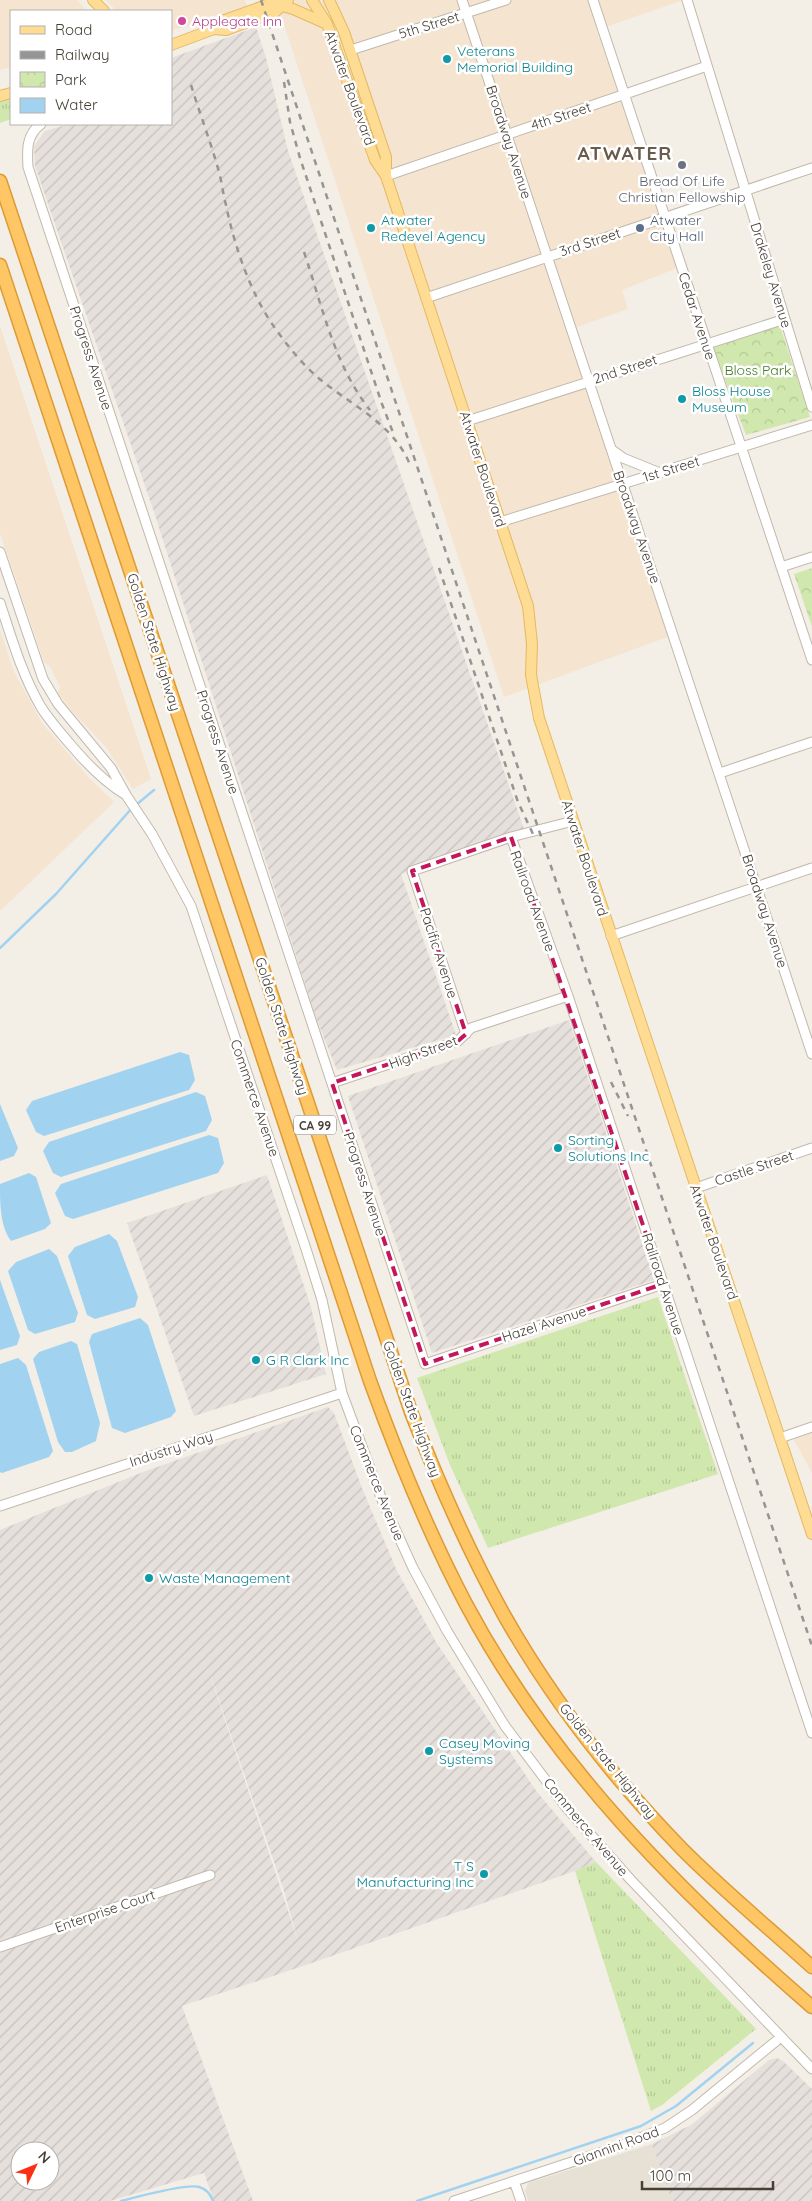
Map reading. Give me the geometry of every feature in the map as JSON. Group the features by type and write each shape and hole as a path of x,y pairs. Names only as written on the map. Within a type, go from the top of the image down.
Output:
{"highway":[{"name":"Golden State Highway","path":"0,181 408,1403 433,1469 458,1524 505,1616 539,1671 579,1728 622,1782 684,1850 723,1888 812,1967"},
{"name":"Golden State Highway","path":"0,265 370,1381 398,1458 431,1534 466,1605 506,1671 561,1750 621,1824 697,1902 812,2007"}],"main road":[{"path":"93,0 103,10"},
{"name":"Atwater Boulevard","path":"312,0 327,24 375,160 386,176 528,606 532,644 531,675 538,718 812,1534"},
{"name":"Atwater Boulevard","path":"329,0 339,19 351,50 386,156 386,176"},
{"path":"172,44 214,29 226,30 275,12 284,2 327,24"}],"street":[{"name":"Broadway Avenue","path":"462,0 812,1054"},
{"name":"5th Street","path":"351,50 506,0"},
{"name":"Cedar Avenue","path":"593,0 812,660"},
{"name":"Drakeley Avenue","path":"687,0 812,407"},
{"name":"4th Street","path":"386,176 707,66"},
{"name":"Progress Avenue","path":"40,125 31,134 26,146 28,168 425,1364"},
{"name":"3rd Street","path":"426,298 812,168"},
{"name":"2nd Street","path":"467,421 785,319"},
{"name":"1st Street","path":"500,522 812,425"},
{"path":"612,450 624,458 660,473"},
{"name":"Commerce Avenue","path":"0,552 43,679 58,704 111,768 142,818 191,906 309,1258 322,1300 342,1393 382,1500 413,1568 446,1631 504,1726 566,1807 624,1872 812,2068"},
{"path":"781,567 812,557"},
{"name":"Commerce Avenue","path":"0,603 18,657 42,709 102,780 126,795"},
{"path":"720,773 812,742"},
{"path":"511,837 573,821"},
{"name":"Pacific Avenue","path":"466,1034 412,871 511,837"},
{"name":"Railroad Avenue","path":"511,837 568,996 812,1733"},
{"path":"611,936 812,868"},
{"name":"High Street","path":"332,1083 458,1041 471,1028 568,996"},
{"name":"Castle Street","path":"696,1188 812,1148"},
{"name":"Hazel Avenue","path":"425,1364 664,1284"},
{"name":"Industry Way","path":"0,1506 342,1393"},
{"path":"780,1438 812,1427"},
{"name":"Enterprise Court","path":"0,1946 210,1875"},
{"name":"Giannini Road","path":"454,2201 665,2128 692,2110 781,2037"},
{"path":"514,2181 521,2201"}],"highlighted area":[{"path":"511,837 663,1284 425,1364 332,1083 458,1041 466,1034 412,871"}],"shaded area":[{"path":"0,0 77,0 86,10 10,10 10,67 0,70"},
{"path":"106,0 245,0 247,6 172,31 172,10 116,10"},
{"path":"276,0 683,0 597,30 677,268 622,290 628,309 577,327 670,636 504,697"},
{"path":"256,27 266,58 288,151 524,829 401,874 456,1035 337,1070 316,1018 154,512 35,166 34,146 45,131 66,125 172,125 172,58"},
{"path":"0,326 151,779 133,789 106,747 58,693 60,687 50,666 44,662 0,533"},
{"path":"0,629 13,670 42,723 89,778 114,802 0,911"},
{"path":"569,1020 654,1280 432,1353 348,1096"},
{"path":"267,1175 311,1307 326,1374 194,1416 127,1223"},
{"path":"328,1407 334,1413 362,1488 397,1571 436,1642 537,1792 596,1862 306,1965 182,2006 253,2201 214,2201 204,2173 110,2201 0,2201 0,1530 143,1472","holes":["211,1677 285,1894 298,1941"]},
{"path":"812,1432 812,1473 793,1438"},
{"path":"777,2058 783,2061 812,2089 812,2201 672,2201 652,2144 691,2125 769,2060"},
{"path":"652,2144 672,2201 528,2201 525,2191 528,2183"}],"green space":[{"path":"10,98 10,119 0,123 0,101"},
{"name":"Bloss Park","path":"779,323 810,417 746,435 711,343"},
{"path":"812,568 812,627 794,574"},
{"path":"658,1297 718,1474 488,1548 450,1465 417,1378"},
{"path":"596,1862 756,2029 662,2105 651,2111 575,1871"}],"water":[{"path":"180,1052 189,1055 195,1080 189,1090 44,1136 36,1132 26,1110 32,1101"},
{"path":"196,1092 205,1096 212,1120 206,1131 61,1177 53,1173 43,1151 49,1142"},
{"path":"0,1104 18,1148 14,1156 0,1161"},
{"path":"209,1135 218,1138 224,1163 218,1173 73,1219 65,1216 55,1193 61,1184"},
{"path":"29,1173 36,1177 51,1223 45,1229 11,1241 3,1221 0,1184"},
{"path":"109,1234 117,1241 138,1297 135,1307 95,1319 87,1315 68,1256 75,1247"},
{"path":"49,1249 57,1256 78,1313 75,1322 35,1334 28,1330 8,1271 16,1262"},
{"path":"0,1280 20,1336 17,1345 0,1350"},
{"path":"140,1318 148,1325 176,1411 171,1417 125,1433 112,1428 89,1342 92,1334"},
{"path":"71,1341 77,1344 100,1423 96,1441 72,1452 65,1452 58,1442 33,1359 39,1352"},
{"path":"18,1358 26,1365 53,1451 49,1457 2,1473 0,1472 0,1364"}],"waterway":[{"path":"136,805 154,790"},
{"path":"0,948 56,894 132,808"},
{"path":"417,2201 641,2126 676,2106 753,2043"},
{"path":"121,2201 161,2191 193,2186 204,2189 210,2194 213,2201"}],"railway":[{"path":"261,0 812,1646"},
{"path":"284,82 290,122 300,158 394,435"},
{"path":"191,85 213,150 229,220 244,269 266,315 298,358 312,372 386,429 404,453 411,467"},
{"path":"304,252 338,354 347,374 370,410"},
{"path":"439,568 518,802 533,834"},
{"path":"611,1082 628,1116"}],"place":[{"name":"Applegate Inn","path":"182,21"},
{"name":"Veterans Memorial Building","path":"447,59"},
{"name":"Bread Of Life Christian Fellowship","path":"682,165"},
{"name":"Atwater Redevel Agency","path":"371,228"},
{"name":"Atwater City Hall","path":"640,228"},
{"name":"Bloss House Museum","path":"682,399"},
{"name":"Sorting Solutions Inc","path":"558,1148"},
{"name":"G R Clark Inc","path":"256,1360"},
{"name":"Waste Management","path":"149,1578"},
{"name":"Casey Moving Systems","path":"429,1751"},
{"name":"T S Manufacturing Inc","path":"484,1874"}],"district":[{"name":"ATWATER","path":"625,153"}]}
